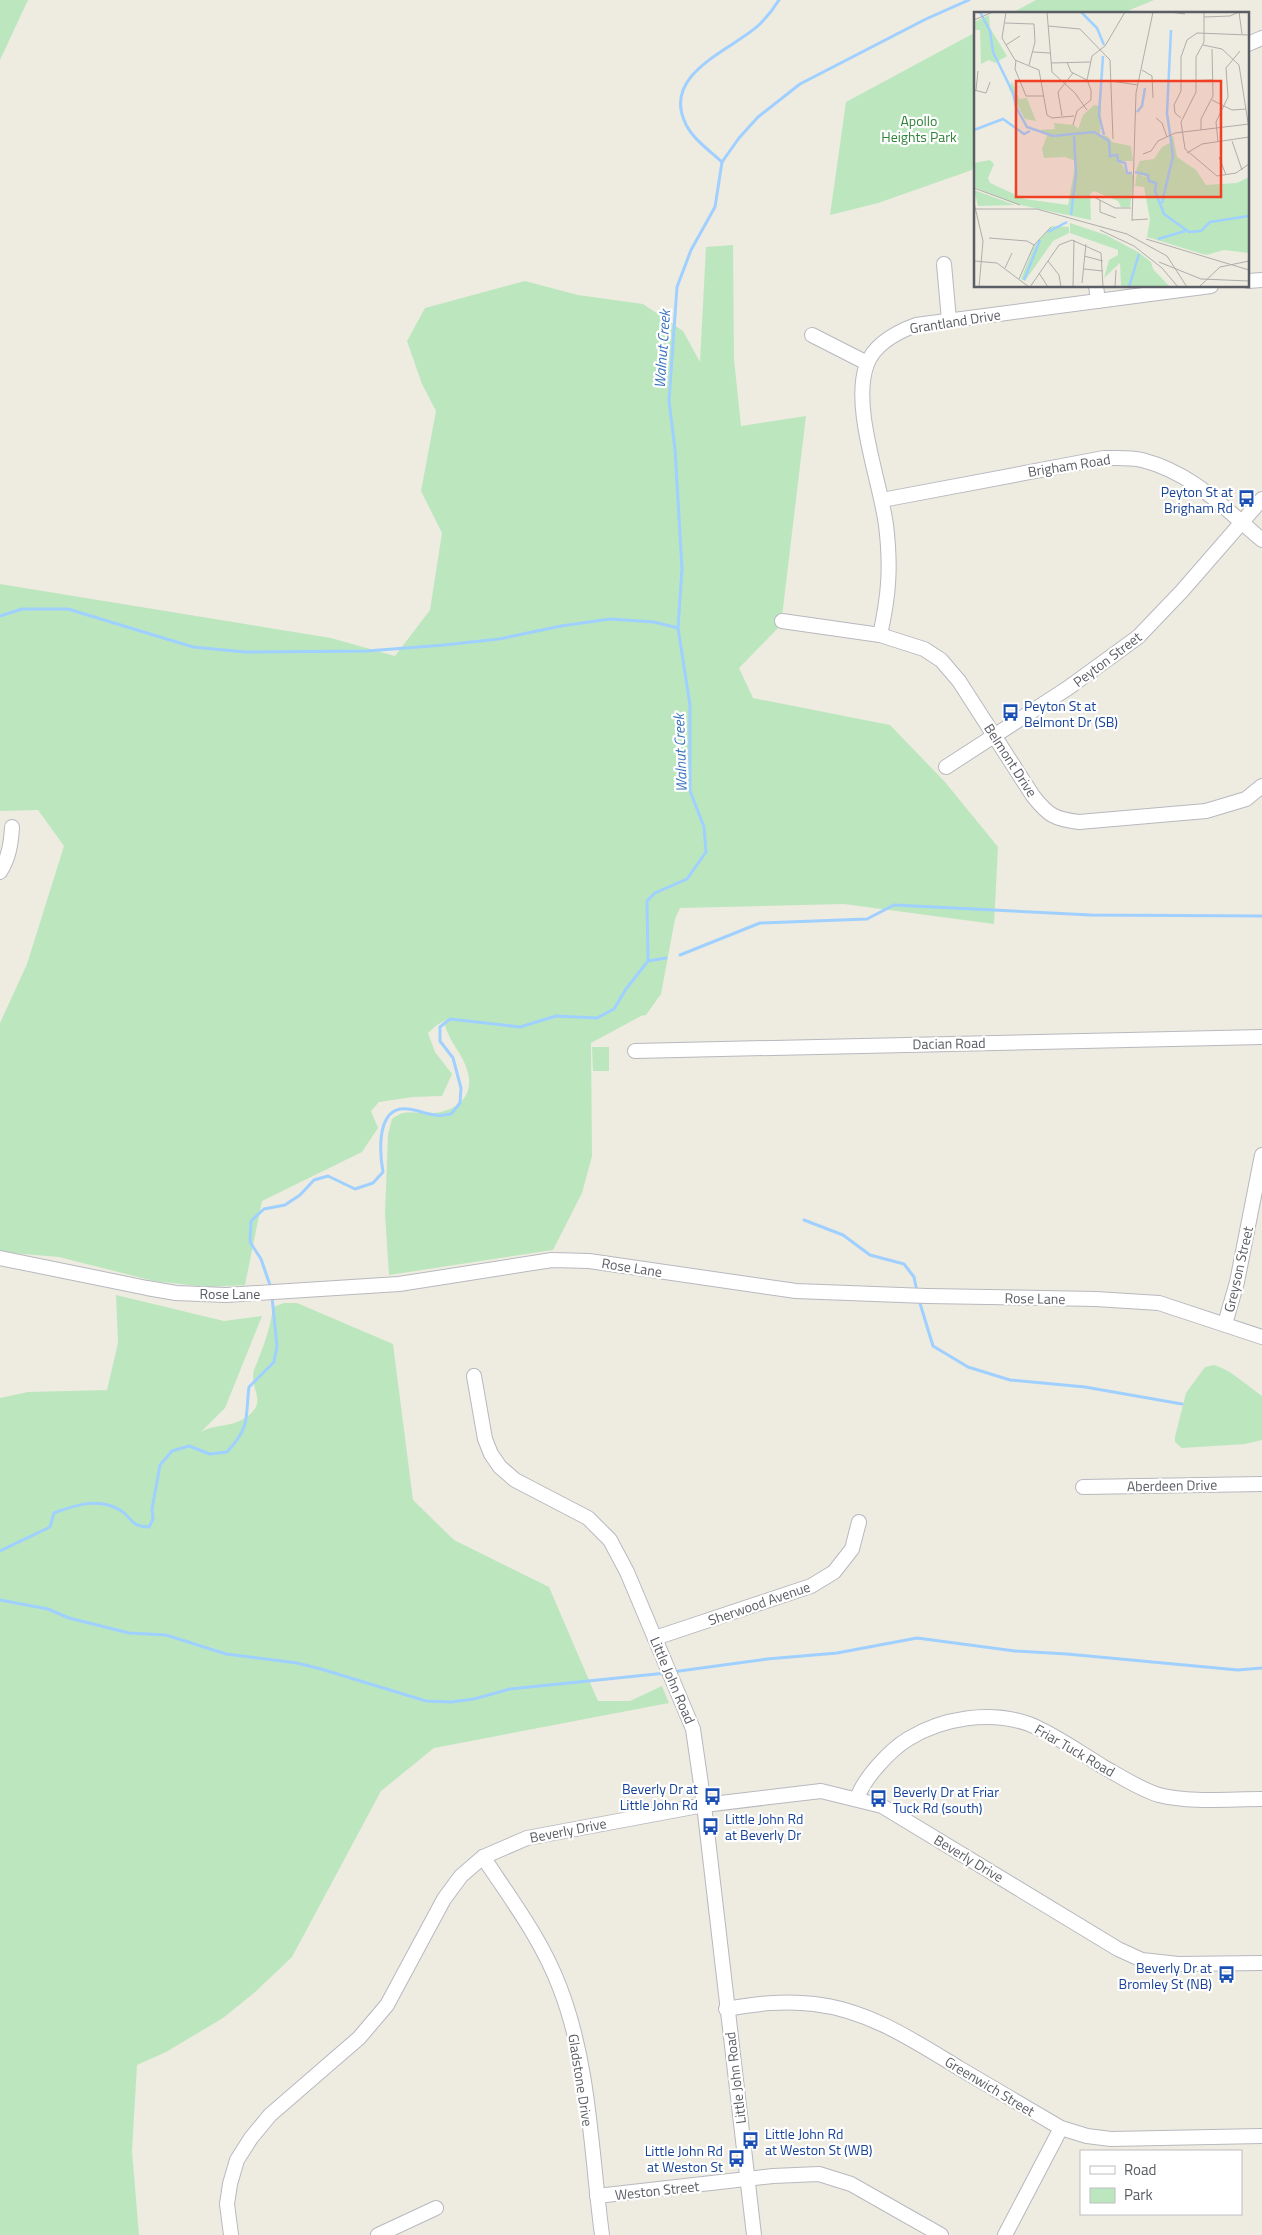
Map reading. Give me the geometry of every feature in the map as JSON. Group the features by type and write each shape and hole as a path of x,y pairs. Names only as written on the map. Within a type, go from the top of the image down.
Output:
{"street":[{"path":"1250,43 1262,38"},
{"path":"944,264 949,320"},
{"path":"1096,288 1098,301"},
{"name":"Grantland Drive","path":"880,635 888,597 889,556 882,500 864,419 862,394 867,363 875,350 896,332 916,325 1196,288"},
{"path":"812,335 867,363"},
{"name":"Brigham Road","path":"882,500 1104,458 1141,459 1179,473 1195,483 1262,540"},
{"name":"Peyton Street","path":"946,767 1068,688 1138,637 1182,591 1262,499"},
{"name":"Belmont Drive","path":"782,622 880,635 924,649 941,660 959,681 1046,812 1060,819 1079,822 1206,811 1246,799 1262,786"},
{"path":"0,872 7,860 11,846 12,827"},
{"name":"Dacian Road","path":"635,1051 1262,1038"},
{"name":"Greyson Street","path":"1225,1324 1236,1282 1262,1155"},
{"name":"Rose Lane","path":"0,1258 176,1293 253,1294 399,1284 552,1260 589,1261 796,1291 1129,1300 1159,1303 1262,1337"},
{"name":"Little John Road","path":"474,1376 483,1431 496,1461 516,1480 588,1518 605,1533 620,1557 693,1729 704,1805 726,2009 754,2235"},
{"name":"Aberdeen Drive","path":"1083,1486 1262,1484"},
{"name":"Sherwood Avenue","path":"655,1638 811,1586 834,1572 852,1549 859,1522"},
{"name":"Friar Tuck Road","path":"857,1799 860,1790 869,1778 904,1742 920,1732 948,1721 975,1718 1005,1718 1029,1724 1128,1782 1159,1795 1185,1798 1262,1799"},
{"name":"Beverly Drive","path":"231,2235 227,2204 230,2184 237,2160 251,2138 270,2115 359,2038 387,2005 444,1899 461,1876 483,1857 527,1838 704,1805 821,1792 882,1806 1118,1949 1142,1960 1178,1964 1262,1963"},
{"name":"Gladstone Drive","path":"483,1857 535,1936 567,2006 583,2076 602,2235"},
{"name":"Greenwich Street","path":"726,2009 772,2003 799,2003 833,2007 869,2018 916,2042 1061,2128 1087,2136 1111,2139 1262,2136"},
{"path":"1004,2235 1061,2128"},
{"name":"Weston Street","path":"597,2196 807,2173 836,2178 871,2194 941,2235"},
{"path":"378,2235 436,2208"}],"green space":[{"path":"0,0 28,0 0,60"},
{"path":"1036,0 1154,0 1125,12 1014,12"},
{"name":"Apollo Heights Park","path":"974,33 974,162 972,170 878,203 830,215 846,102"},
{"path":"733,245 734,359 741,426 806,416 781,625 739,668 753,698 890,725 945,782 998,847 994,924 844,904 680,908 675,919 661,994 646,1015 591,1043 592,1156 582,1193 553,1250 389,1275 385,1214 388,1134 392,1119 403,1113 410,1112 442,1112 462,1101 468,1089 469,1082 466,1066 445,1025 450,1018 437,1025 428,1033 435,1052 452,1074 442,1096 413,1097 379,1102 371,1111 378,1128 362,1152 262,1201 245,1285 207,1287 154,1281 59,1257 0,1252 0,1023 27,964 64,846 38,810 0,811 0,584 331,638 395,656 430,610 442,533 421,491 436,411 422,384 407,341 425,308 525,281 578,295 643,304 683,331 700,362 706,247"},
{"path":"592,1047 609,1047 609,1071 593,1071"},
{"path":"116,1295 224,1321 262,1316 225,1408 201,1432 242,1420 257,1405 257,1394 253,1377 254,1370 267,1334 273,1307 284,1303 297,1303 393,1344 413,1500 454,1540 549,1587 598,1701 630,1701 662,1686 669,1703 434,1748 381,1791 292,1957 254,1993 223,2018 166,2052 137,2065 132,2151 139,2235 0,2235 0,1398 28,1392 107,1390 118,1343"},
{"path":"1214,1365 1233,1375 1262,1396 1262,1440 1245,1444 1182,1448 1175,1442 1186,1393 1205,1367"}],"waterway":[{"name":"Walnut Creek","path":"722,162 700,143 687,126 680,103 684,88 692,75 705,63 760,24 779,0"},
{"path":"722,162 739,138 758,117 800,84 926,19 969,0"},
{"name":"Walnut Creek","path":"271,1288 261,1259 250,1242 251,1221 264,1209 285,1205 300,1195 314,1180 328,1176 355,1189 373,1183 383,1172 381,1136 383,1127 392,1112 404,1109 445,1115 451,1114 460,1103 461,1088 453,1058 440,1041 440,1027 450,1019 520,1027 556,1016 597,1018 614,1009 626,989 648,961 647,901 655,893 687,879 706,852 704,827 690,791 690,705 678,628 682,569 675,449 669,401 677,287 691,250 715,207 722,162"},
{"path":"0,616 22,609 68,609 193,647 245,652 367,651 444,645 499,639 561,626 610,619 654,622 678,628"},
{"path":"680,955 760,923 867,919 894,905 1091,915 1262,916"},
{"path":"648,961 666,958"},
{"path":"804,1220 843,1235 870,1255 904,1264 914,1277 917,1292"},
{"name":"Walnut Creek","path":"0,1551 50,1527 54,1513 70,1507 87,1504 95,1503 112,1506 124,1513 134,1523 149,1527 153,1519 152,1509 160,1465 172,1451 189,1446 210,1454 227,1452 240,1435 246,1422 249,1387 274,1362 277,1346 272,1297"},
{"path":"919,1300 933,1346 968,1367 1010,1380 1085,1387 1182,1404"},
{"path":"0,1600 48,1609 69,1618 129,1633 166,1635 226,1654 297,1663 426,1701 451,1702 474,1699 510,1689 666,1673"},
{"path":"672,1672 767,1659 837,1653 917,1638 1015,1651 1238,1670 1262,1668"}],"place":[{"name":"Peyton St at Brigham Rd","path":"1247,499"},
{"name":"Peyton St at Belmont Dr (SB)","path":"1010,713"},
{"name":"Beverly Dr at Little John Rd","path":"712,1796"},
{"name":"Beverly Dr at Friar Tuck Rd (south)","path":"879,1799"},
{"name":"Little John Rd at Beverly Dr","path":"711,1826"},
{"name":"Beverly Dr at Bromley St (NB)","path":"1226,1975"},
{"name":"Little John Rd at Weston St (WB)","path":"751,2141"},
{"name":"Little John Rd at Weston St","path":"737,2158"}]}
